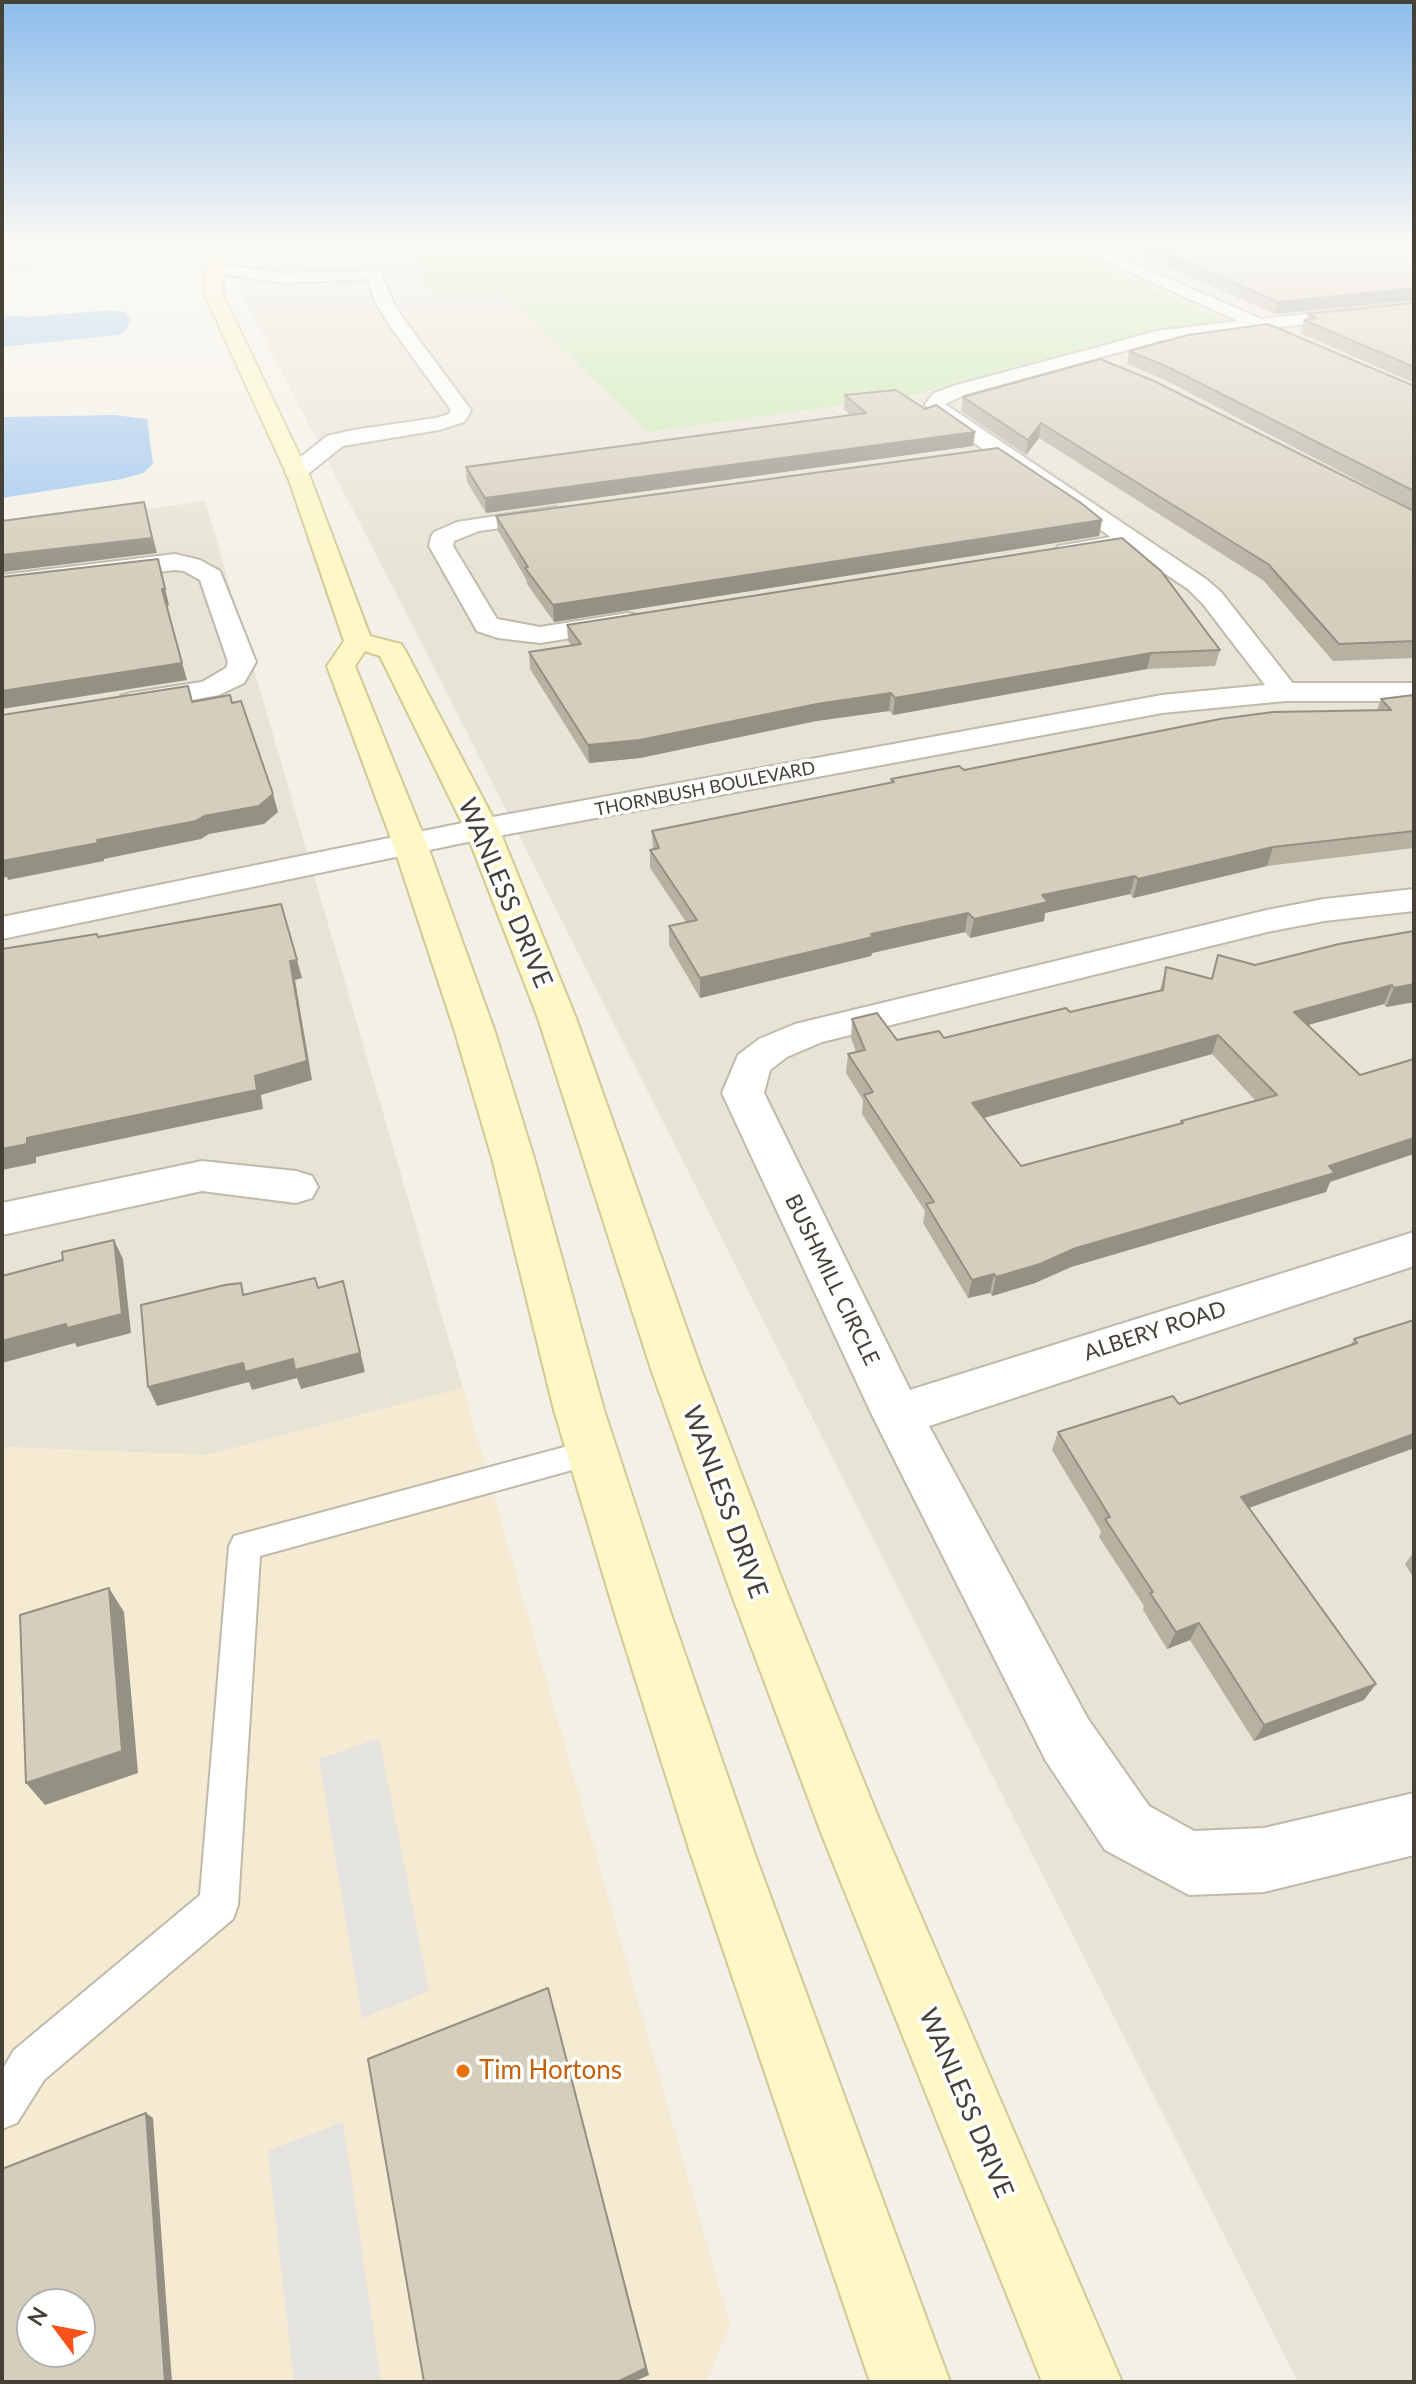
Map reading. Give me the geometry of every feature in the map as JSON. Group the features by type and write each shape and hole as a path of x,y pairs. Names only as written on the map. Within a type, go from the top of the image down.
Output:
{"main road":[{"path":"243,357 296,472 358,641 341,666 410,844 475,1032 513,1158 579,1410 642,1611 722,1852 910,2382"},
{"name":"WANLESS DRIVE","path":"358,641 391,650 482,829 557,1018 676,1369 758,1590 854,1835 1082,2382"}],"street":[{"path":"296,472 335,441 439,424 457,418 461,410 422,357"},
{"path":"1078,357 960,390 941,397 935,404 939,410 1001,452 1179,569 1212,598 1285,692"},
{"path":"1086,357 1119,369"},
{"path":"957,458 1001,452"},
{"path":"572,511 479,524 457,529 443,537 441,546 487,625 498,630 540,635 652,617"},
{"path":"1040,556 1136,540"},
{"path":"2,583 175,562 191,565 211,576 242,662 240,670 224,683 209,689 105,706"},
{"name":"THORNBUSH BOULEVARD","path":"2,928 482,829 1162,704 1285,692 1414,692"},
{"name":"BUSHMILL CIRCLE","path":"1414,900 1324,910 1267,921 809,1033 773,1048 752,1064 743,1093 897,1415 1067,1740 1127,1828 1189,1863 1264,1860 1414,1824"},
{"path":"2,1219 202,1176 296,1187"},
{"name":"ALBERY ROAD","path":"897,1415 1414,1249"}],"lane":[{"path":"2,2108 29,2065 219,1905 245,1546 594,1452"}],"shaded area":[{"path":"274,357 1414,357 1414,2382 1298,2382 433,665"},
{"path":"205,501 463,1388 207,1455 2,1447 2,529"},
{"path":"463,1388 730,2324 707,2382 2,2382 2,1447 207,1455"},
{"path":"379,1738 429,1991 362,2018 319,1759"},
{"path":"343,2122 381,2382 294,2382 268,2151"}],"green space":[{"path":"571,357 1051,357 909,396 647,432"}],"water":[{"path":"114,415 147,419 153,464 143,473 2,498 2,417"}],"building":[{"path":"1144,357 1346,357 1414,386 1414,491"},
{"path":"1391,357 1414,357 1414,367"},
{"path":"1100,359 1154,381 1414,511 1414,641 1339,644 1268,564 1041,423 1028,440 963,397"},
{"path":"896,390 925,409 936,405 975,432 485,498 466,467 866,413 845,395"},
{"path":"998,448 1102,520 553,605 525,568 528,567 496,516"},
{"path":"144,502 152,538 2,555 2,521"},
{"path":"1122,538 1161,571 1220,650 1151,653 895,698 891,693 817,704 640,740 588,745 529,652 581,644 567,625"},
{"path":"158,559 165,589 162,589 182,663 2,691 2,577"},
{"path":"188,686 192,702 230,695 232,703 241,701 273,794 259,806 97,840 98,843 2,861 2,715"},
{"path":"1414,695 1414,831 1273,847 1138,879 1135,876 1042,895 1048,902 974,919 968,913 871,934 873,937 700,978 669,926 697,920 650,850 659,848 652,831 894,782 891,779 959,766 964,770 1220,719 1273,712 1391,710 1381,699"},
{"path":"281,904 297,960 290,961 307,1061 255,1076 257,1090 27,1138 27,1144 2,1149 2,949 97,934 98,937"},
{"path":"1414,931 1414,984 1394,988 1392,985 1294,1012 1360,1075 1414,1059 1414,1138 1329,1166 1335,1173 1076,1248 1040,1264 996,1277 994,1274 972,1280 926,1204 934,1202 864,1095 873,1092 848,1054 865,1050 852,1019 877,1013 897,1040 939,1031 944,1038 1066,1008 1070,1012 1163,990 1166,967 1212,979 1218,955 1255,965 1339,944","holes":["1218,1035 1277,1095 1021,1166 972,1103"]},
{"path":"114,1240 122,1314 67,1328 66,1324 2,1341 2,1276 63,1260 62,1252"},
{"path":"315,1278 318,1288 343,1281 360,1353 295,1370 293,1359 245,1372 243,1363 148,1387 141,1305 225,1285 241,1283 243,1295"},
{"path":"1414,1320 1414,1434 1241,1497 1376,1684 1264,1725 1199,1623 1176,1632 1105,1519 1110,1517 1058,1432 1173,1396 1179,1404 1357,1343 1354,1339"},
{"path":"109,1588 122,1751 26,1783 20,1615"},
{"path":"548,1988 646,2368 617,2382 424,2382 368,2059"},
{"path":"146,2113 165,2382 2,2382 2,2169"}],"place":[{"name":"Tim Hortons","path":"463,2071"}]}
